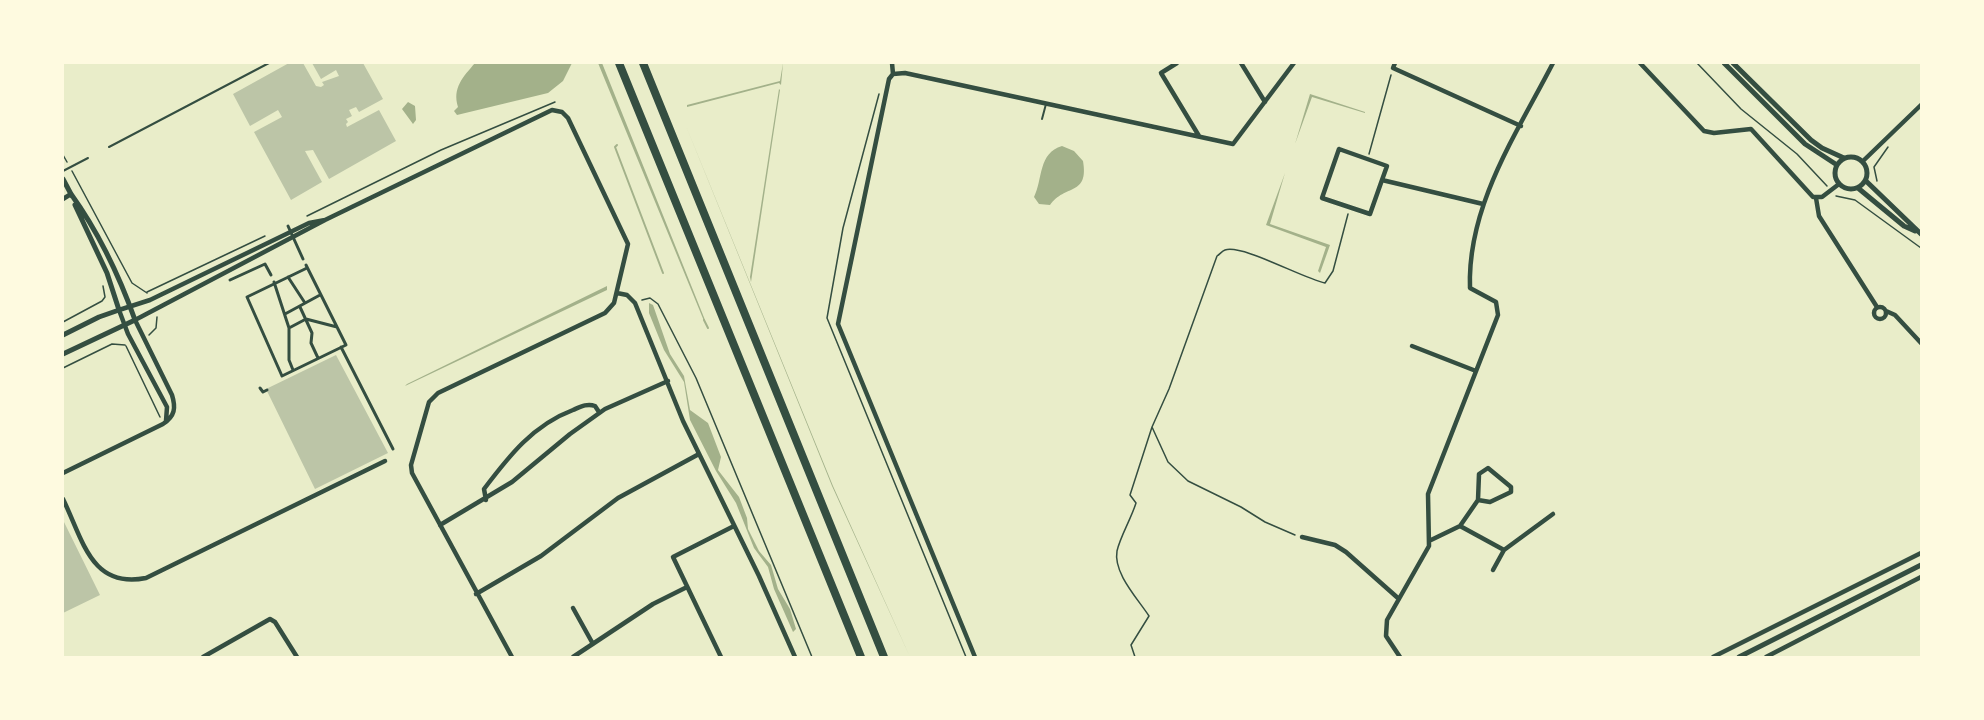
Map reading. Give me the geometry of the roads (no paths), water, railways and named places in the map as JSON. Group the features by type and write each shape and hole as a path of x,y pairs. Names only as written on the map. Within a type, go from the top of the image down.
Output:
{"highway":[{"path":"619,63 861,657"},
{"path":"643,63 884,657"}],"street":[{"path":"892,63 893,74 887,87 838,324 975,657"},
{"path":"1178,63 1161,73 1199,137"},
{"path":"1241,63 1265,102"},
{"path":"1284,63 1289,69"},
{"path":"893,74 905,73 1233,144 1294,63"},
{"path":"1400,657 1386,636 1386,626 1431,540 1428,494 1499,309 1496,303 1470,288 1477,221 1483,204 1553,63"},
{"path":"1640,63 1704,131 1714,133 1751,129 1807,193 1816,198 1822,197 1839,184"},
{"path":"1724,63 1805,144 1837,165"},
{"path":"1733,63 1811,140 1844,158"},
{"path":"1394,66 1521,126"},
{"path":"1863,161 1921,105"},
{"path":"63,354 135,320 292,235 309,223 325,220 546,112 557,110 568,118 626,238 627,251 614,303 605,313 438,393 429,402 411,465 476,594 512,657"},
{"path":"1339,149 1387,166 1382,180 1370,214 1322,198 1339,149"},
{"path":"1854,156 1863,161 1868,170 1866,181 1858,188 1848,189 1839,184 1835,173 1837,165 1844,158 1854,156"},
{"path":"63,179 106,273 124,325 167,406 165,423"},
{"path":"1382,180 1483,204"},
{"path":"1866,181 1920,234"},
{"path":"1858,188 1904,226 1920,234"},
{"path":"63,199 71,194"},
{"path":"63,473 165,423 173,415 175,405 93,226 71,194"},
{"path":"1816,198 1819,216 1877,308"},
{"path":"288,226 303,259"},
{"path":"63,335 99,317 150,300 292,235"},
{"path":"230,280 265,264 270,275"},
{"path":"306,266 346,345 282,376 247,297 288,277 306,266"},
{"path":"288,277 306,303"},
{"path":"274,283 289,328 289,360 293,370"},
{"path":"616,293 627,295 635,303 683,421 793,656"},
{"path":"285,314 321,295"},
{"path":"300,307 312,333 311,343 318,358"},
{"path":"1877,308 1882,307 1895,315 1921,343"},
{"path":"1877,308 1874,312 1877,319 1885,317 1886,311"},
{"path":"289,328 306,320 337,327"},
{"path":"1412,346 1476,371"},
{"path":"341,347 393,449"},
{"path":"337,357 344,353"},
{"path":"440,525 486,500 512,482 599,412 623,399 668,381"},
{"path":"260,388 263,392 267,390"},
{"path":"486,500 484,489 512,452 531,434 566,413 587,405 595,406 599,412"},
{"path":"476,594 541,556 618,498 699,454"},
{"path":"63,500 95,564 113,578 131,581 146,578 384,460"},
{"path":"1431,540 1460,526 1478,500 1479,474 1488,468 1511,487 1511,492 1490,502 1478,500"},
{"path":"1493,570 1504,550 1553,514"},
{"path":"721,657 673,557 734,526"},
{"path":"1460,526 1504,550"},
{"path":"1302,537 1335,545 1346,552 1399,599"},
{"path":"1713,657 1921,553"},
{"path":"1739,657 1921,565"},
{"path":"1766,657 1921,577"},
{"path":"573,657 653,604 687,587"},
{"path":"573,608 593,644"},
{"path":"206,656 270,619 275,622 297,657"}],"lane":[{"path":"109,147 269,63"},
{"path":"1042,119 1046,104"},
{"path":"63,171 88,158"}],"waterway":[{"path":"617,145 615,147 663,273"},
{"path":"704,320 708,328"}]}
